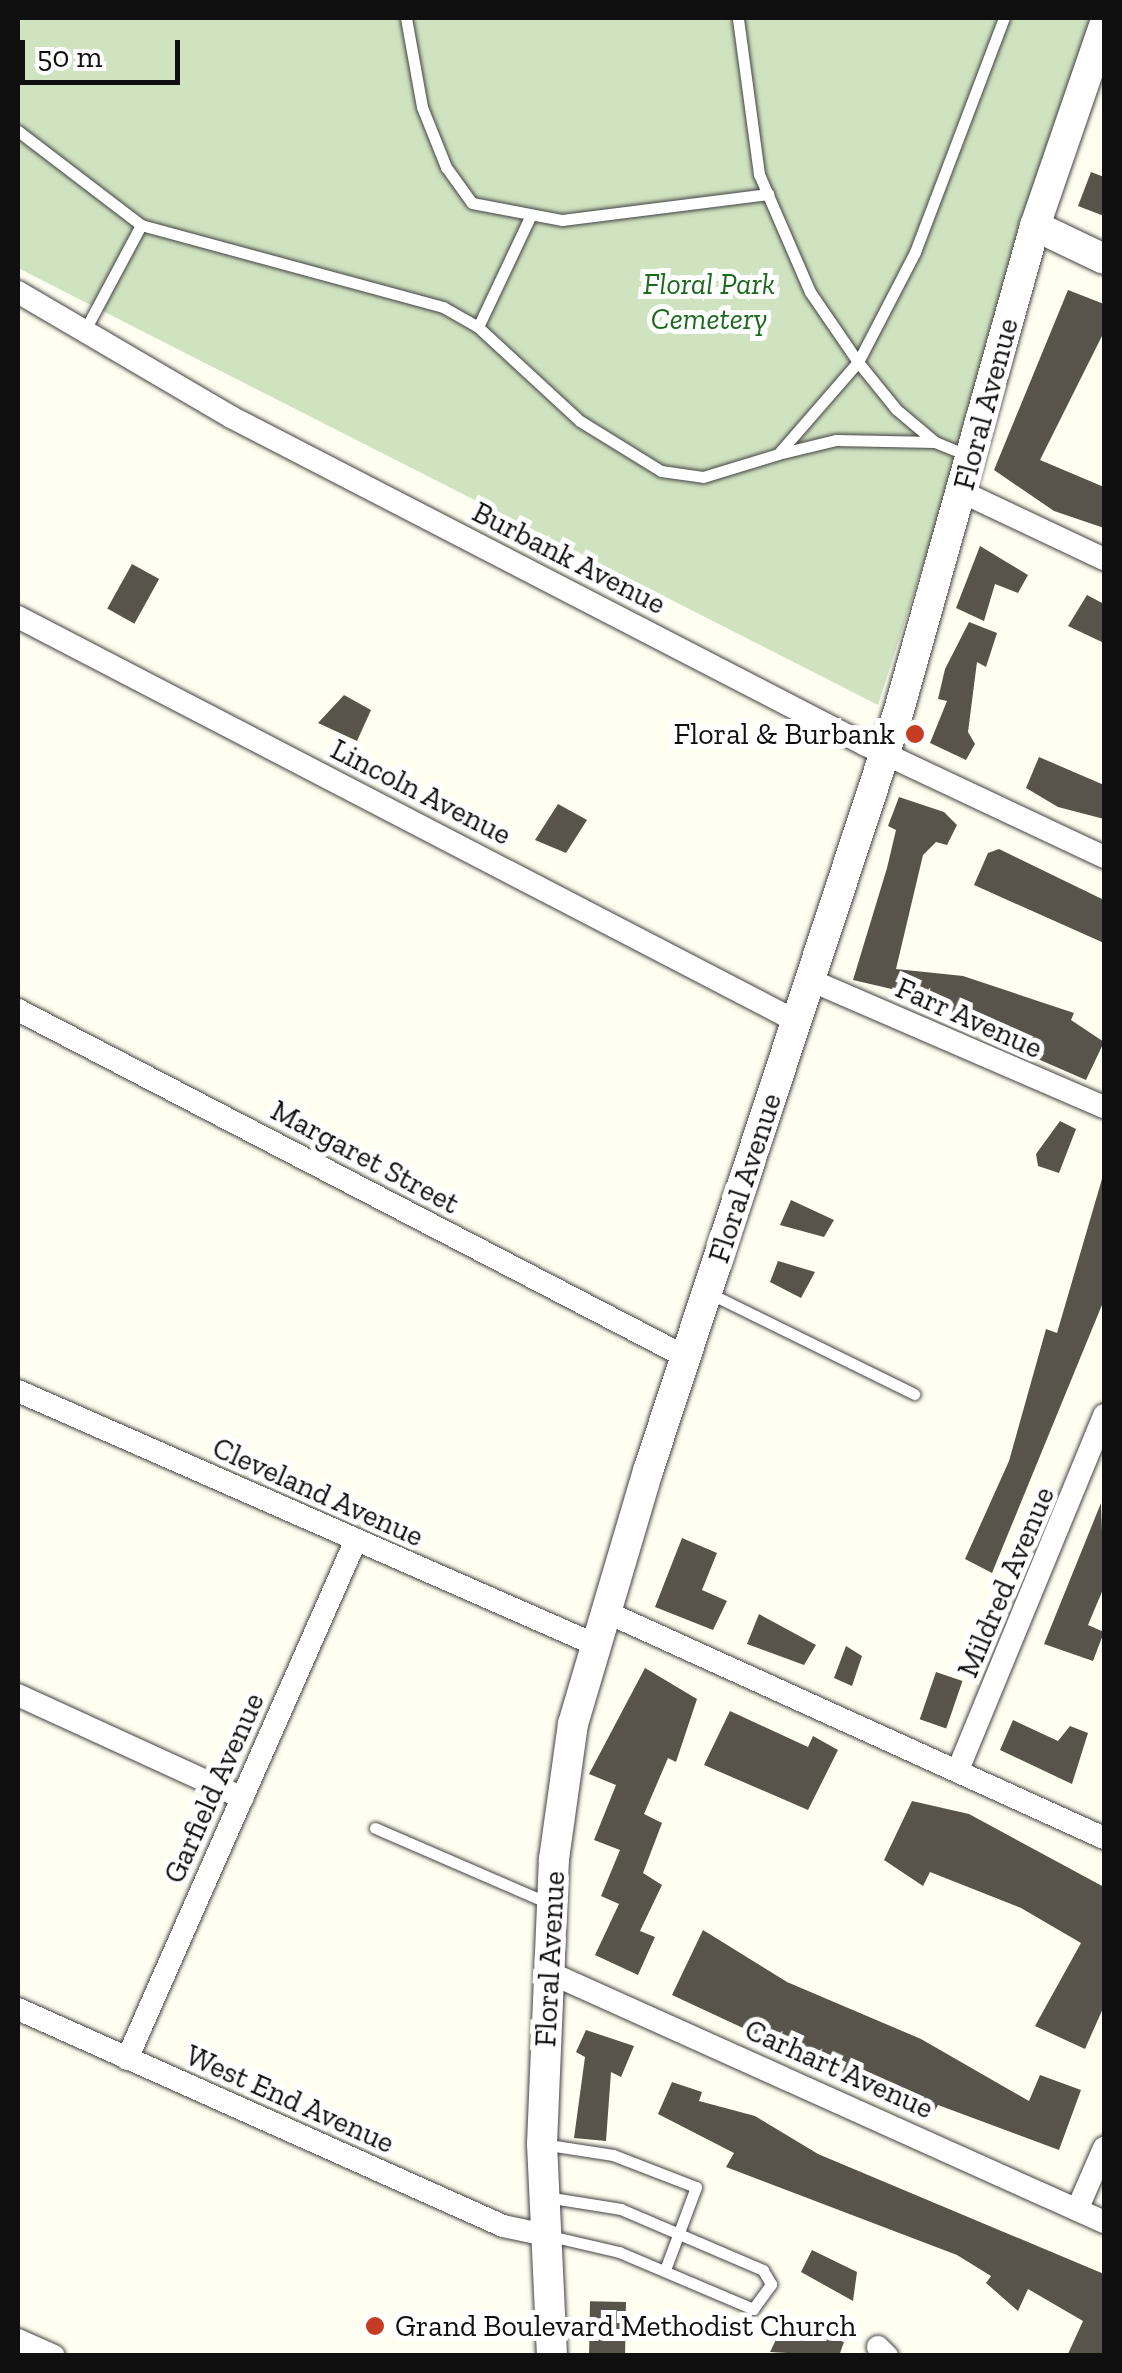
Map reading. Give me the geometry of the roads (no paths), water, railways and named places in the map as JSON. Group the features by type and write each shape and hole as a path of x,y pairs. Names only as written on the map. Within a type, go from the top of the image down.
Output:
{"street":[{"name":"Floral Avenue","path":"552,2356 542,2234 542,2144 551,1904 564,1762 596,1645 686,1357 885,754 1035,226 1104,26"},
{"path":"1035,226 1104,259"},
{"name":"Burbank Avenue","path":"18,292 86,328 230,417 885,754 1104,857"},
{"path":"962,492 1104,559"},
{"name":"Lincoln Avenue","path":"18,616 796,1021"},
{"name":"Farr Avenue","path":"810,980 1104,1107"},
{"name":"Margaret Street","path":"18,1010 686,1357"},
{"name":"Cleveland Avenue","path":"18,1392 596,1645"},
{"name":"Mildred Avenue","path":"958,1770 1104,1415"},
{"name":"Garfield Avenue","path":"128,2059 356,1542"},
{"path":"606,1612 1104,1838"},
{"path":"18,1695 243,1798"},
{"name":"Carhart Avenue","path":"548,1972 1104,2222"},
{"name":"West End Avenue","path":"18,2010 504,2226 542,2234"},
{"path":"1078,2210 1104,2148"},
{"path":"18,2340 54,2356"}],"lane":[{"path":"406,18 422,108 446,167 472,203 530,218 768,194"},
{"path":"738,18 744,100 768,194 810,292 858,362 936,442"},
{"path":"778,454 858,362 901,284 1004,18"},
{"path":"18,132 141,224 407,292 478,327 580,421 661,471 703,477 836,440 936,442 971,457"},
{"path":"478,327 530,218"},
{"path":"86,328 141,224"},
{"path":"708,1292 914,1394"},
{"path":"375,1828 551,1904"},
{"path":"542,2144 612,2155 696,2186 666,2270"},
{"path":"542,2196 620,2210 681,2233 763,2270 771,2284 752,2308 666,2270 542,2234"}],"place":[{"name":"Floral & Burbank","path":"915,734"},
{"name":"Grand Boulevard Methodist Church","path":"375,2326"}],"park label":[{"name":"Floral Park Cemetery","path":"709,301"}]}
